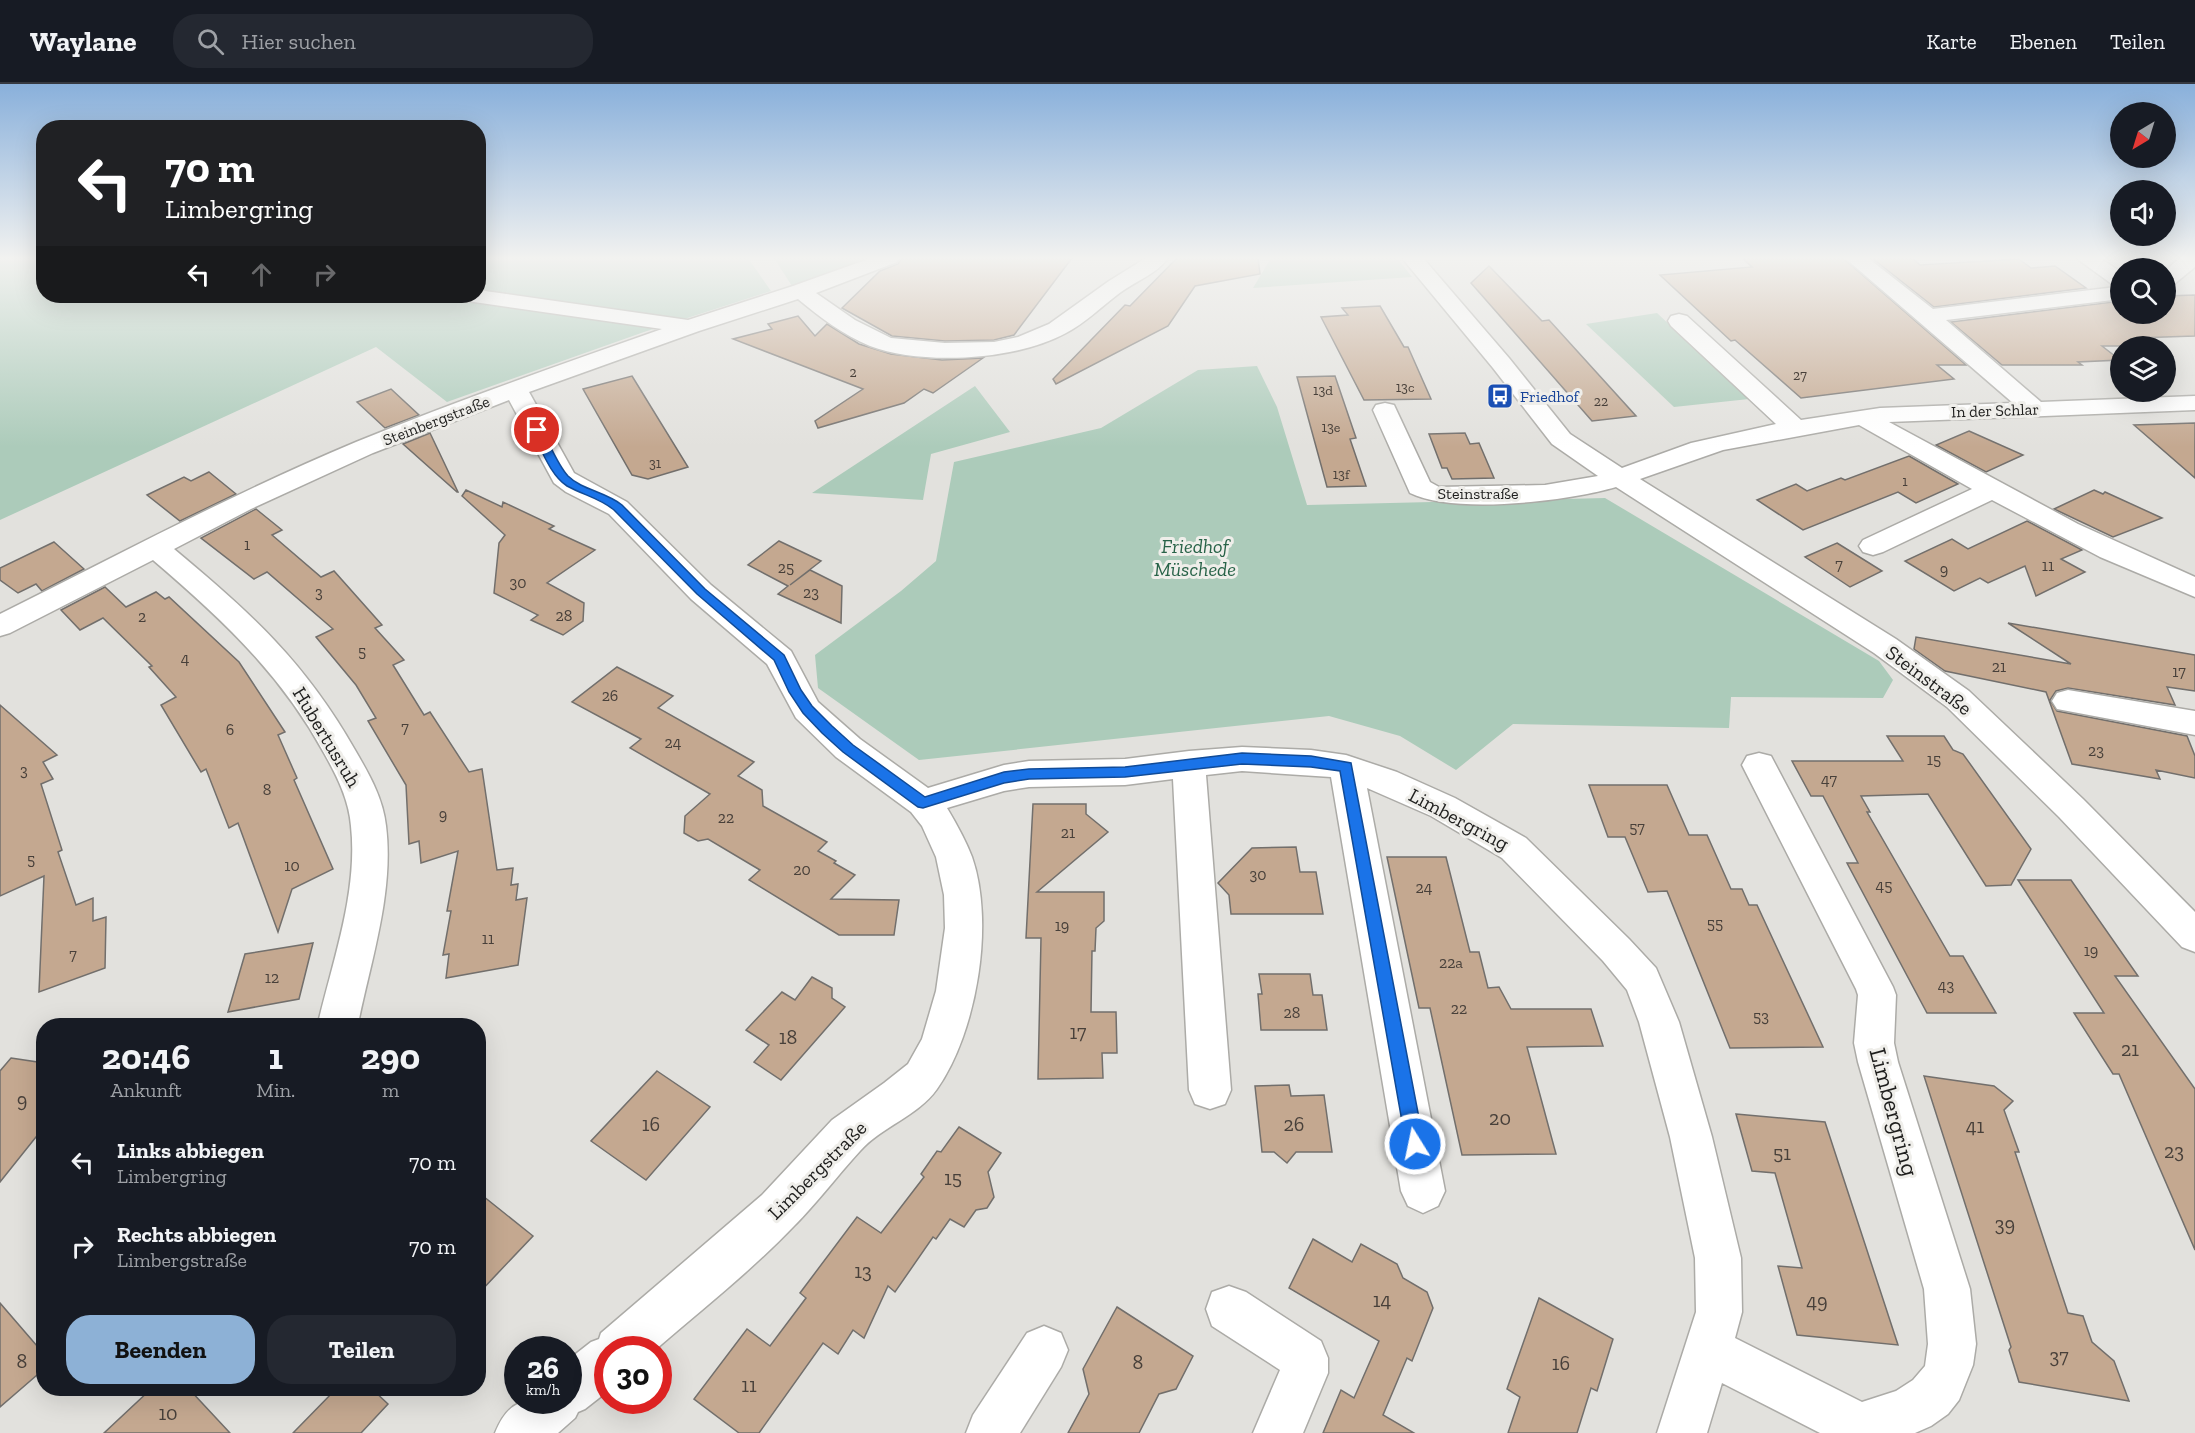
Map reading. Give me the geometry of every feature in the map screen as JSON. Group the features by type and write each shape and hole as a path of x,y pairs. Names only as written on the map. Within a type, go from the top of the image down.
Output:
{"street":[{"path":"647,321 691,326"},
{"name":"Steinbergstraße","path":"0,627 154,547 341,457 515,389 707,321"},
{"path":"841,321 890,345 956,351 1000,348 1034,340 1070,321"},
{"name":"Steinstraße","path":"1465,321 1561,439 1584,456 1876,640 1958,699 2071,808 2195,936"},
{"path":"1679,321 1795,428"},
{"path":"1934,321 2034,408"},
{"name":"Limbergstraße","path":"515,389 563,477 572,484 609,500 618,508 701,592 780,658 807,710 848,748 923,803 936,819 954,857 962,895 964,928 955,992 940,1045 922,1077 899,1097 847,1134 778,1211 635,1336"},
{"name":"In der Schlar","path":"1621,478 1718,444 1795,428 1899,413 2195,404"},
{"name":"Steinstraße","path":"1385,410 1419,487 1433,494 1556,492 1621,478"},
{"path":"1864,418 1992,490 2098,545 2195,588"},
{"path":"1873,546 1992,490"},
{"name":"Hubertusruh","path":"154,547 213,596 277,659 307,699 347,765 361,793 366,810 370,843 365,894 339,1018"},
{"path":"2068,700 2195,723"},
{"name":"Limbergring","path":"923,803 1004,778 1029,774 1125,772 1189,763 1242,759 1311,762 1346,766 1443,807 1514,848 1616,950 1642,980 1659,1022 1688,1125 1718,1258 1719,1312 1682,1433"},
{"path":"1189,763 1210,1090"},
{"name":"Limbergring","path":"1707,1350 1863,1430 1892,1420 1927,1401 1942,1385 1951,1360 1951,1314 1947,1289 1874,1043 1876,995 1874,987 1759,765"},
{"path":"1346,766 1423,1191"},
{"path":"1229,1309 1304,1358 1304,1373 1278,1433"},
{"path":"991,1433 1044,1350"},
{"path":"582,1380 594,1371"},
{"path":"520,1433 543,1414"}],"green space":[{"path":"0,321 678,321 447,402 376,347 0,520"},
{"path":"1606,321 1666,321 1749,399 1674,407 1586,324"},
{"name":"Friedhof Müschede","path":"1257,366 1277,407 1307,505 1605,498 1879,661 1893,680 1883,698 1731,697 1729,728 1513,724 1456,770 1400,736 1329,716 919,760 818,688 815,655 901,591 936,561 954,462 1101,428 1198,370"},
{"path":"975,386 1010,432 931,454 923,500 812,493"}],"building":[{"path":"779,321 802,321 815,336 827,324 859,344 891,354 942,360 983,358 933,393 924,389 904,403 818,428 815,421 863,389 733,339 772,329 768,324"},
{"path":"865,321 1025,321 1014,335 994,340 945,341 892,336"},
{"path":"1109,321 1171,321 1168,326 1056,384 1053,379"},
{"path":"1323,321 1389,321 1404,347 1408,347 1431,399 1364,400"},
{"path":"1504,321 1550,321 1636,416 1592,421"},
{"path":"1709,321 1915,321 1966,365 1937,365 1954,379 1801,398 1735,340 1731,341"},
{"path":"2110,321 2110,324 2176,324 2176,321 2195,321 2195,336 2110,336 2110,346 2102,346 2110,352 2110,360 2078,362 2082,365 2002,365 1951,322"},
{"path":"632,376 688,467 648,479 632,475 583,389"},
{"path":"1335,376 1356,438 1350,439 1366,486 1327,487 1297,377"},
{"path":"391,389 419,415 385,428 357,402"},
{"path":"2195,423 2195,478 2134,425"},
{"path":"1969,431 2023,455 1986,472 1936,445"},
{"path":"430,433 458,492 403,444"},
{"path":"1465,433 1470,444 1479,443 1494,478 1452,479 1447,468 1442,468 1429,434"},
{"path":"1909,456 1958,484 1916,503 1898,492 1803,530 1757,500 1796,484 1807,491 1841,478 1845,480"},
{"path":"209,472 236,494 180,521 147,495 184,477 191,481"},
{"path":"466,490 502,507 503,502 554,526 549,529 595,550 547,583 584,603 583,621 563,635 531,620 538,615 494,593 499,543 505,535 462,496"},
{"path":"2094,490 2103,494 2105,492 2162,518 2113,537 2054,509"},
{"path":"256,509 282,530 272,535 321,577 334,571 382,625 375,628 404,660 393,665 424,715 430,712 469,772 482,769 497,870 513,868 511,885 518,884 516,900 527,898 518,965 446,978 449,954 443,955 451,911 447,911 458,851 421,863 419,841 409,844 406,785 368,721 376,718 356,685 316,637 333,629 267,572 254,579 201,538"},
{"path":"2027,521 2082,550 2061,559 2085,572 2036,596 2025,566 1988,583 1980,578 1954,591 1905,561 1952,539 1968,549"},
{"path":"779,541 821,561 790,585 810,570 842,586 841,623 778,594 788,586 748,565"},
{"path":"54,542 84,569 42,591 36,584 18,593 0,580 0,568"},
{"path":"1837,543 1882,571 1850,587 1805,557"},
{"path":"105,587 126,607 156,592 165,599 169,597 239,662 285,732 278,735 297,778 294,780 333,869 292,889 278,932 238,823 229,828 206,769 201,772 161,705 176,697 149,667 152,666 103,618 80,630 61,610"},
{"path":"2008,623 2195,655 2195,691 2167,687 2175,705 2068,688 2056,691 2050,700 2057,711 2187,736 2195,756 2195,778 2156,770 2160,779 2072,764 2046,692 1945,671 1914,649 1916,637 2071,664"},
{"path":"617,667 673,696 658,708 754,762 738,776 762,790 763,806 827,842 818,851 855,875 831,899 899,900 894,935 839,935 749,880 760,870 708,839 698,841 684,833 685,816 710,794 630,748 641,739 572,702"},
{"path":"0,705 57,755 43,762 53,779 41,784 62,850 58,852 76,905 93,898 93,921 106,917 105,968 39,992 44,876 0,896"},
{"path":"1887,736 1944,736 1953,750 1963,754 2031,849 2011,885 1986,886 1928,794 1861,796 1870,812 1867,812 1950,956 1963,956 1996,1013 1927,1013 1847,863 1858,863 1823,796 1811,796 1792,761 1903,761"},
{"path":"1589,785 1667,785 1689,835 1707,835 1731,889 1742,889 1749,905 1757,905 1823,1047 1730,1048 1667,891 1648,892 1625,837 1608,837"},
{"path":"1033,804 1086,804 1086,814 1108,832 1037,892 1104,892 1104,921 1096,928 1095,951 1092,951 1091,1012 1116,1012 1117,1053 1102,1053 1103,1078 1038,1079 1041,938 1026,938"},
{"path":"1296,847 1300,872 1316,872 1323,914 1231,914 1229,895 1218,883 1252,848"},
{"path":"1387,857 1446,857 1470,952 1479,952 1488,988 1499,987 1511,1009 1591,1009 1603,1046 1527,1047 1556,1154 1462,1155 1430,1008 1419,1008"},
{"path":"2018,880 2071,880 2138,976 2115,976 2195,1089 2195,1250 2119,1074 2113,1074 2074,1013 2104,1013"},
{"path":"313,943 299,999 228,1012 245,954"},
{"path":"1259,974 1310,974 1313,995 1322,995 1327,1030 1261,1030 1258,994 1262,994"},
{"path":"812,977 832,988 832,998 845,1007 781,1080 754,1062 769,1045 746,1030 782,992 795,1000"},
{"path":"11,1058 36,1062 36,1137 0,1182 0,1071"},
{"path":"657,1071 710,1107 646,1180 591,1141"},
{"path":"1924,1076 1994,1086 2013,1101 2004,1110 2019,1152 2015,1152 2068,1313 2083,1316 2092,1342 2114,1361 2129,1401 2019,1382 2009,1350 2011,1347"},
{"path":"1289,1085 1291,1096 1324,1095 1332,1152 1296,1152 1287,1163 1274,1152 1262,1152 1255,1086"},
{"path":"1736,1114 1825,1122 1898,1345 1797,1335 1778,1266 1802,1268 1775,1173 1752,1171"},
{"path":"959,1127 1001,1153 988,1172 994,1197 987,1208 976,1210 964,1227 950,1219 936,1239 933,1237 895,1292 888,1286 864,1338 853,1330 838,1354 823,1343 759,1433 739,1433 694,1399 747,1329 770,1346 806,1298 800,1293 857,1217 881,1233 924,1177 921,1174 937,1151 941,1152"},
{"path":"486,1198 533,1236 486,1286"},
{"path":"1313,1239 1352,1262 1361,1244 1397,1264 1403,1278 1427,1292 1433,1308 1412,1361 1407,1358 1383,1415 1414,1433 1323,1433 1341,1390 1354,1398 1379,1341 1289,1288"},
{"path":"1539,1298 1613,1339 1597,1391 1591,1388 1577,1433 1508,1433 1520,1397 1507,1389"},
{"path":"0,1303 36,1345 36,1376 0,1407"},
{"path":"1117,1307 1193,1356 1176,1389 1159,1394 1139,1433 1068,1433 1089,1394 1083,1369"},
{"path":"144,1396 196,1396 230,1433 104,1433"},
{"path":"329,1396 379,1396 388,1404 361,1433 293,1433"}],"place":[{"name":"Friedhof","path":"1500,396"}],"route":[{"path":"537,430 558,471 567,481 609,500 618,508 648,541 701,592 780,658 807,710 848,748 923,803 966,788 1029,774 1125,772 1189,763 1242,759 1346,766 1415,1144"}]}
